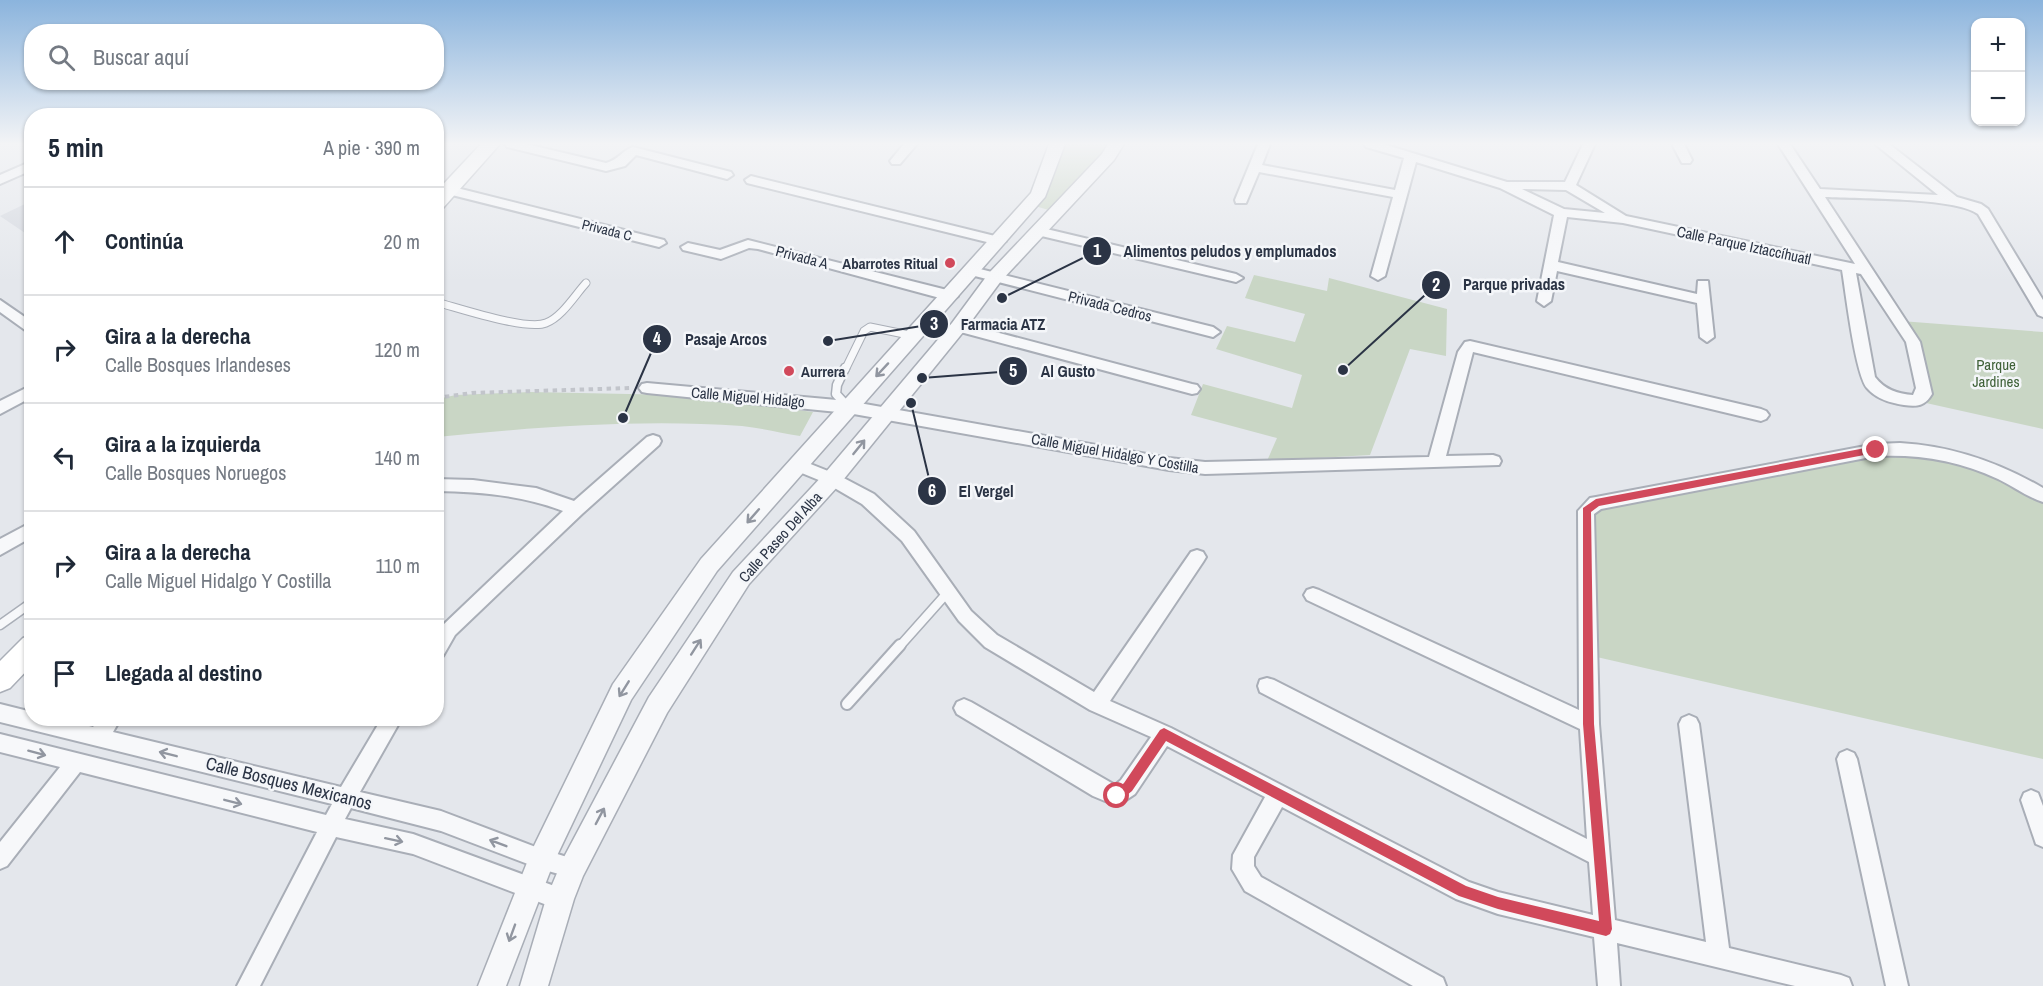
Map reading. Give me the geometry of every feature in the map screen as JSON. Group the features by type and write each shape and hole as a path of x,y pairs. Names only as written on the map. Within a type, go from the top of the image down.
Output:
{"main road":[{"path":"444,195 449,190"},
{"path":"0,680 24,654"}],"street":[{"name":"Privada C","path":"449,190 659,243"},
{"path":"792,190 999,241"},
{"path":"492,986 528,887 622,692 709,566 848,407 951,296 1039,195 1041,190"},
{"name":"Calle Paseo Del Alba","path":"534,986 560,899 573,868 658,705 741,578 832,479 958,327 995,277 1077,190"},
{"path":"1241,200 1245,190"},
{"path":"1375,190 1401,195"},
{"path":"1378,276 1402,190"},
{"name":"Calle Parque Iztaccíhuatl","path":"1514,190 1561,213 1623,219 1866,272"},
{"path":"1537,202 1541,190"},
{"name":"Calle Parque Iztaccíhuatl","path":"1576,190 1623,219"},
{"path":"1813,190 1901,321 1912,342 1924,388 1924,394 1917,400 1903,400 1886,395 1873,387 1868,378 1848,268"},
{"path":"1939,190 1952,200"},
{"path":"1815,193 1952,200 1976,207 1983,212 2043,312"},
{"path":"1544,301 1561,213"},
{"path":"1038,231 1236,278"},
{"name":"Privada A","path":"688,247 721,255 748,244 758,245 951,296"},
{"path":"1551,265 1704,300"},
{"name":"Privada Cedros","path":"972,271 1213,332"},
{"path":"1704,284 1707,337"},
{"path":"0,305 24,324"},
{"path":"958,327 1192,389"},
{"path":"1436,462 1465,352 1470,346 1761,415"},
{"name":"Calle Miguel Hidalgo","path":"647,388 848,407"},
{"path":"0,408 24,394"},
{"name":"Calle Miguel Hidalgo Y Costilla","path":"848,407 1169,464 1205,468 1493,461"},
{"path":"444,627 654,441"},
{"path":"1609,986 1589,724 1586,511 1596,503 1876,450 1907,447 1974,460 2003,472 2043,496"},
{"path":"798,465 832,479 868,499 908,536 965,616 991,641 1097,704 1164,734 1464,891 1498,903 1841,986"},
{"path":"444,485 473,486 536,494 576,509"},
{"path":"0,548 24,533"},
{"path":"1097,704 1197,557"},
{"path":"1313,595 1589,724"},
{"path":"1268,686 1599,856"},
{"path":"964,708 1117,796 1128,787 1164,734"},
{"name":"Calle Bosques Mexicanos","path":"0,713 24,719"},
{"path":"1689,724 1719,955"},
{"name":"Calle Bosques Mexicanos","path":"53,726 441,821 541,859 573,868"},
{"path":"97,737 106,726"},
{"path":"248,986 330,826 388,726"},
{"name":"Calle Bosques Mexicanos","path":"0,743 330,826 413,844 560,899"},
{"path":"1847,759 1897,986"},
{"path":"0,859 75,763"},
{"path":"1278,795 1244,855 1243,869 1253,884 1435,986"},
{"path":"2031,800 2043,837"}],"lane":[{"path":"444,304 528,325 545,324 554,320 586,283"},
{"path":"848,407 836,394 837,385 864,331 875,327 914,336"},
{"path":"847,704 948,592"},
{"path":"0,625 24,608"}],"path":[{"path":"444,397 472,393 647,388"}],"shaded area":[{"path":"24,204 24,232 0,216"}],"green space":[{"path":"1042,190 1073,190 1052,211 1035,206"},
{"path":"1254,275 1327,291 1329,278 1447,309 1446,356 1410,349 1370,455 1267,461 1277,438 1191,415 1203,384 1292,408 1302,375 1216,349 1227,326 1295,342 1305,314 1245,298"},
{"name":"Parque Jardines","path":"1901,321 2043,332 2043,429 1917,401 1924,388"},
{"path":"530,392 678,395 813,412 800,436 742,426 665,423 551,427 444,436 444,398"},
{"path":"1876,450 1940,452 2043,496 2043,759 1588,655 1585,522 1596,503"}],"place":[{"name":"Abarrotes Ritual","path":"950,263"},
{"name":"Alimentos peludos y emplumados","path":"1002,298"},
{"name":"Farmacia ATZ","path":"828,341"},
{"name":"Parque privadas","path":"1343,370"},
{"name":"Aurrera","path":"789,371"},
{"name":"Al Gusto","path":"922,378"},
{"name":"El Vergel","path":"911,403"},
{"name":"Pasaje Arcos","path":"623,418"}],"route":[{"path":"1117,796 1128,787 1164,734 1464,891 1498,903 1606,929 1589,724 1586,511 1596,503 1876,450"}]}
